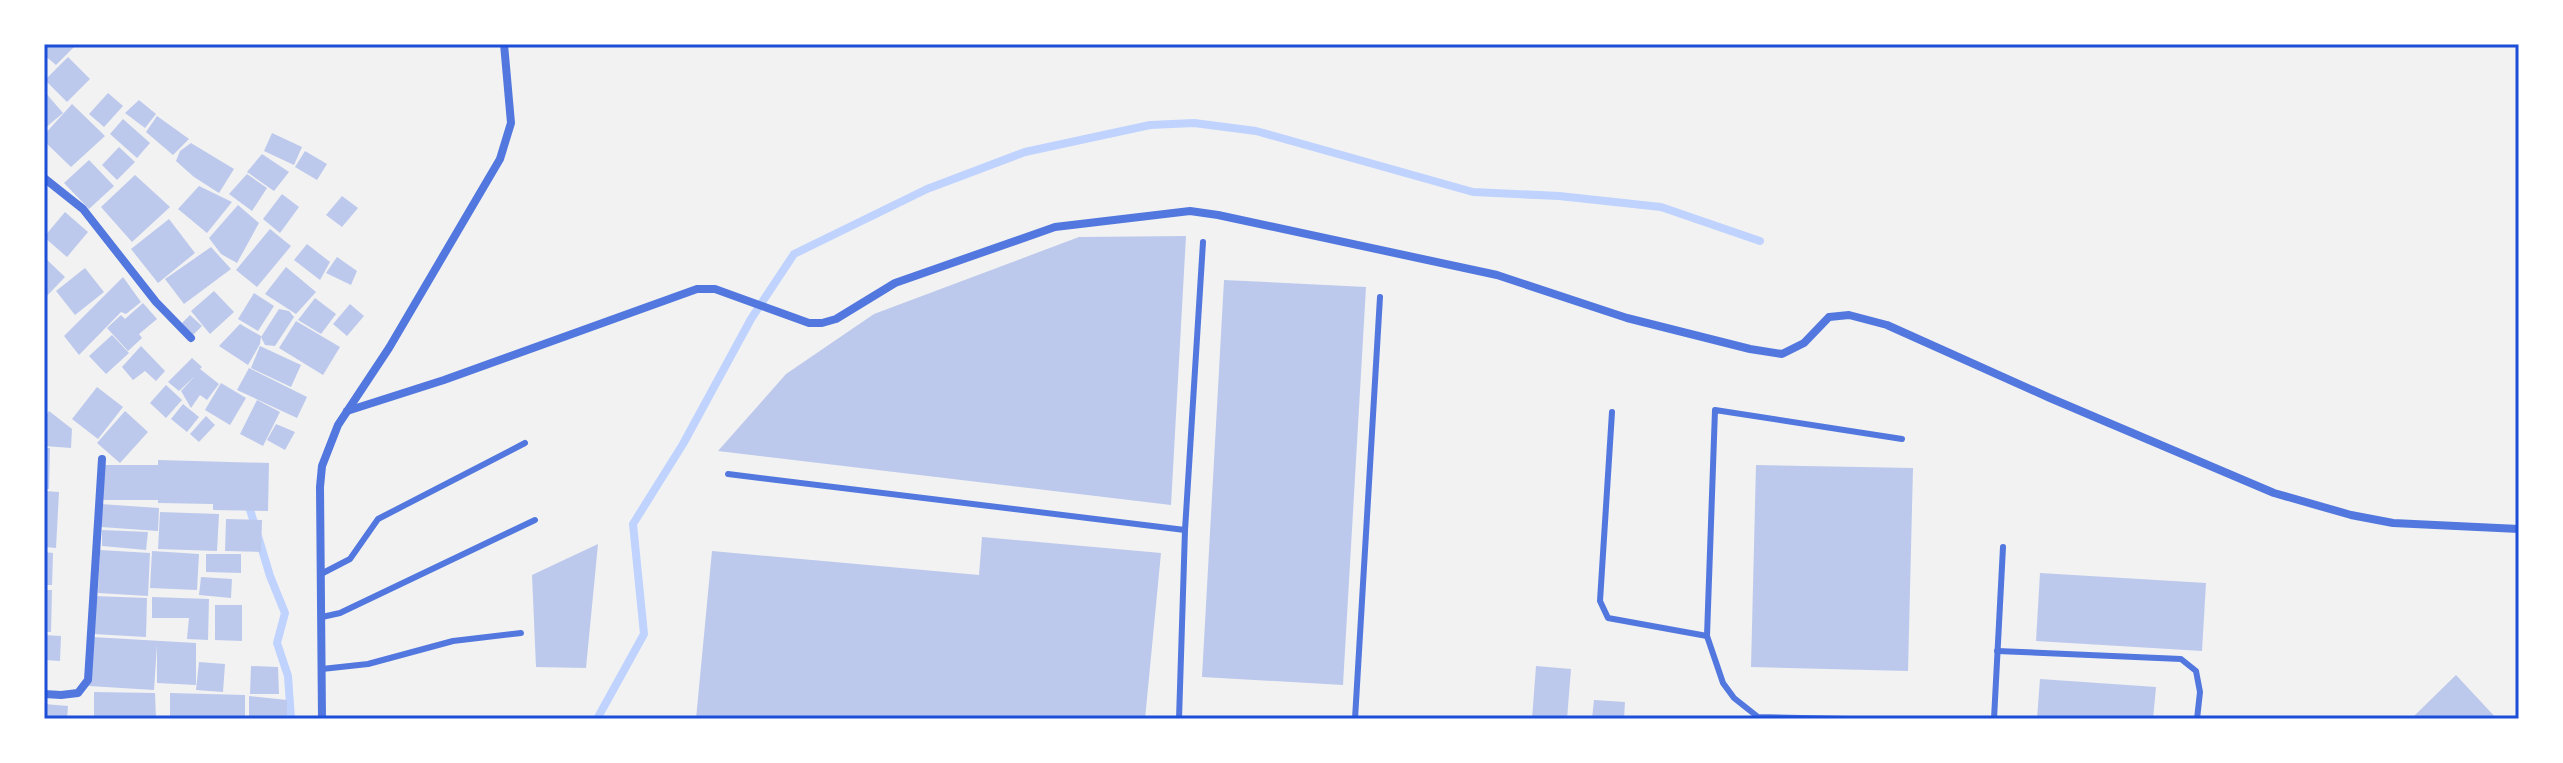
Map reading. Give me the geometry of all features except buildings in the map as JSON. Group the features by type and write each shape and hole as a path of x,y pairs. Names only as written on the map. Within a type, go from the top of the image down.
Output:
{"street":[{"path":"322,719 322,466 338,425 389,348 500,159 511,123 504,44"},
{"path":"44,178 83,209 156,302 191,338"},
{"path":"347,411 444,380 697,289 715,289 809,323 822,323 836,319 895,283 1055,227 1190,211 1497,275 1627,318 1750,349 1782,354 1804,343 1829,317 1849,315 1887,325 2274,493 2351,515 2393,523 2519,529"},
{"path":"44,694 78,693 88,680 102,459"}],"lane":[{"path":"1179,719 1185,530 1203,242"},
{"path":"1355,719 1380,297"},
{"path":"1848,719 1758,717 1734,698 1723,683 1707,636 1715,410 1902,439"},
{"path":"1612,412 1600,601 1608,618 1707,636"},
{"path":"321,574 350,559 378,519 525,443"},
{"path":"728,474 1185,530"},
{"path":"322,617 340,613 535,520"},
{"path":"1994,719 2003,547"},
{"path":"322,669 368,664 453,641 521,633"},
{"path":"1997,651 2181,659 2196,671 2200,692 2197,719"}],"waterway":[{"path":"597,719 644,634 633,524 683,444 751,319 794,254 927,189 1025,152 1150,125 1194,123 1256,131 1473,192 1559,196 1661,207 1760,241"},
{"path":"248,503 270,576 285,613 277,643 288,676 291,719"}]}
